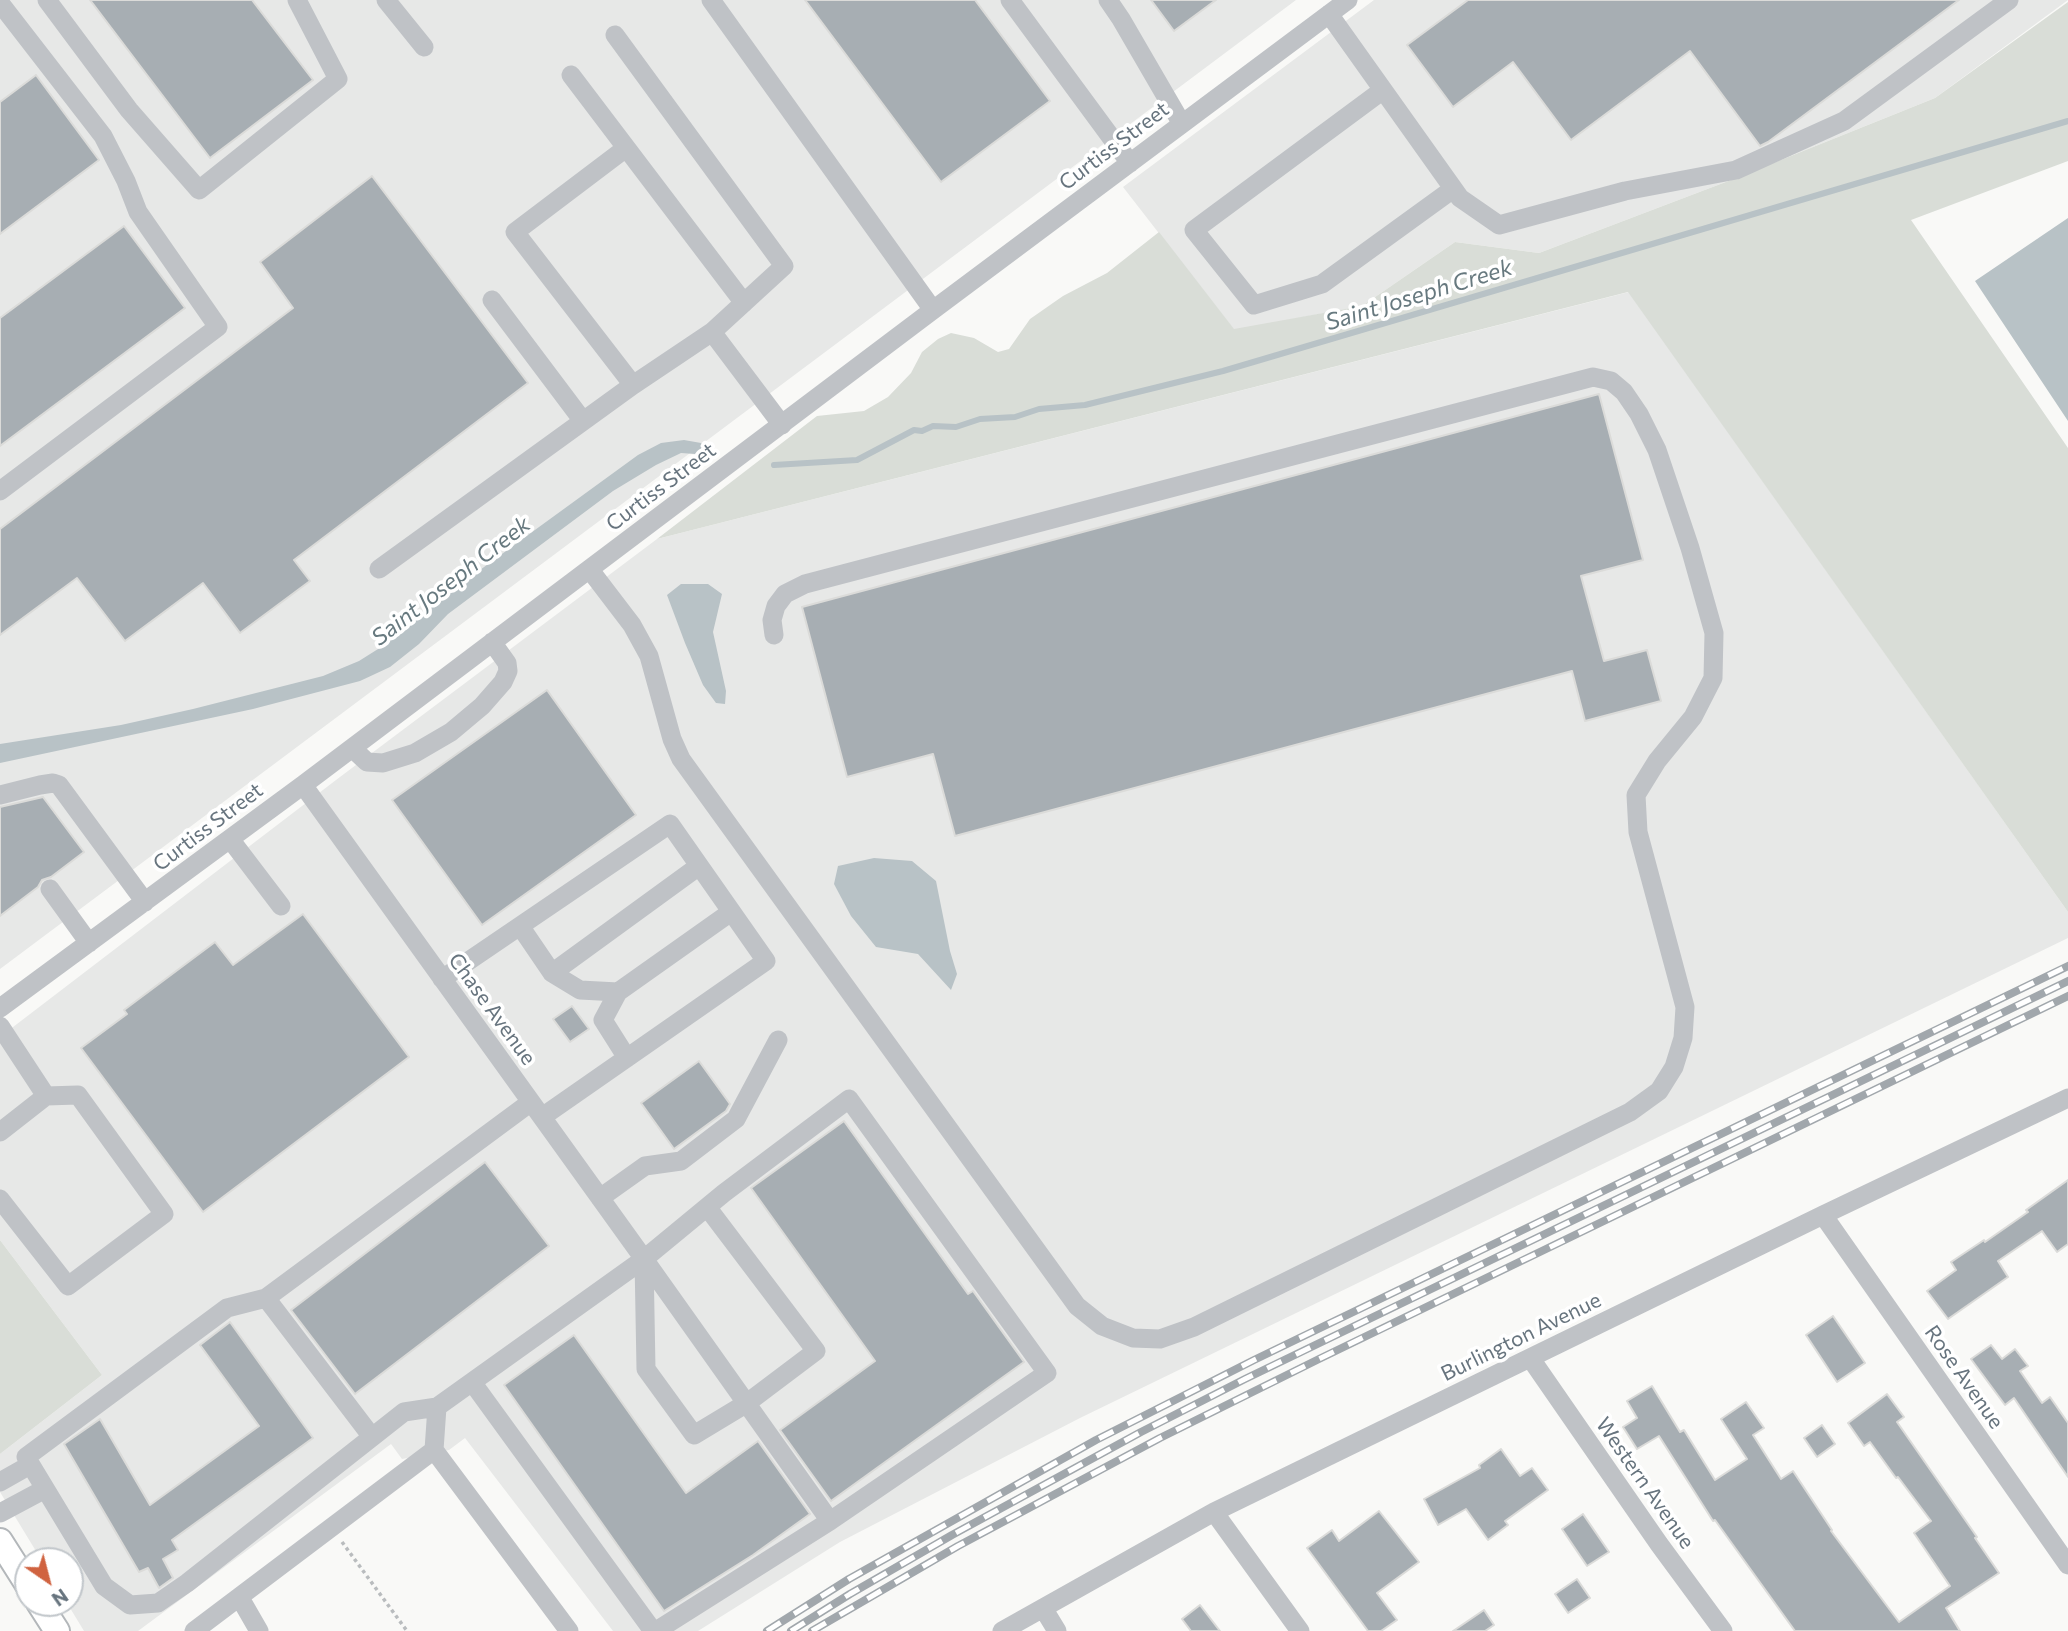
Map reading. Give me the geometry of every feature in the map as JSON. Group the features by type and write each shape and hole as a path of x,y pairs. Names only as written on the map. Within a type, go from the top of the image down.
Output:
{"main road":[{"path":"0,1541 14,1563"}],"street":[{"path":"47,0 129,110 199,190 338,79 297,0"},
{"path":"386,0 424,47"},
{"path":"711,0 933,310"},
{"path":"1010,0 1130,163"},
{"path":"1108,0 1182,124"},
{"name":"Curtiss Street","path":"1,1004 89,943 303,785 1348,0"},
{"path":"1329,14 1460,198 1499,225 1625,191 1736,170 1844,121 2009,0"},
{"path":"0,3 103,136 138,212 218,327 0,491"},
{"path":"379,569 633,385 712,332 784,266 615,35"},
{"path":"571,75 744,303"},
{"path":"1383,90 1194,230 1254,305 1322,284 1453,189"},
{"path":"626,148 515,232 633,385"},
{"path":"492,300 583,421"},
{"path":"712,332 782,425"},
{"path":"590,570 632,625 649,656 672,739 681,759 1077,1306 1102,1326 1133,1338 1160,1339 1194,1327 1630,1112 1659,1091 1674,1068 1684,1038 1685,1007 1638,832 1636,795 1657,761 1693,717 1713,678 1714,633 1690,548 1657,450 1639,414 1624,392 1611,381 1593,377 805,584 785,594 776,606 772,620 774,635"},
{"path":"352,748 367,762 383,763 415,752 451,732 482,706 503,682 508,671 507,663 492,642"},
{"path":"0,795 40,785 59,785 145,902"},
{"name":"Chase Avenue","path":"303,785 830,1521"},
{"path":"442,979 670,824 766,961 627,1058 536,1109 266,1298 227,1308 26,1457 104,1586 130,1605 158,1604 404,1412 436,1407 472,1382 644,1259 707,1207 849,1099 1047,1373 830,1521 654,1631 472,1382"},
{"path":"230,839 281,906"},
{"path":"552,973 699,866"},
{"path":"50,889 89,943"},
{"path":"627,1058 603,1020 618,992 731,912"},
{"path":"520,926 552,973 580,990 618,992"},
{"path":"0,1026 46,1096"},
{"path":"600,1198 645,1166 681,1161 736,1119 778,1040"},
{"path":"0,1132 46,1096 78,1096 164,1214 68,1286 0,1199"},
{"name":"Burlington Avenue","path":"1002,1631 1214,1512 1823,1214 2068,1098"},
{"path":"644,1259 646,1370 694,1435 747,1403 816,1351 707,1207"},
{"name":"Rose Avenue","path":"1823,1214 2068,1565"},
{"path":"266,1298 372,1437"},
{"name":"Western Avenue","path":"1531,1359 1659,1544 1723,1631"},
{"path":"436,1407 434,1450 569,1631"},
{"path":"194,1631 434,1450"},
{"path":"0,1482 30,1465"},
{"path":"0,1513 45,1489"},
{"path":"1214,1512 1300,1631"},
{"path":"240,1598 259,1631"},
{"path":"1042,1608 1056,1631"}],"path":[{"path":"332,1528 407,1631"}],"shaded area":[{"path":"0,0 1296,0 0,969"},
{"path":"1374,0 2068,0 1935,98 1731,180 1539,253 1455,242 1362,306 1234,330 1123,187"},
{"path":"2068,2 2068,161 1911,220 2068,448 2068,912 1628,292 657,539 817,416 864,411 888,397 911,373 922,352 938,339 951,333 974,338 998,352 1009,349 1030,319 1063,296 1107,273 1159,232 1234,329 1362,306 1455,242 1539,253 1935,98"},
{"path":"2068,218 2068,421 1975,281"},
{"path":"1629,292 2068,912 2068,938 1080,1418 840,1542 698,1631 613,1631 465,1438 449,1450 402,1459 391,1444 138,1631 84,1631 76,1617 84,1617 84,1547 33,1547 0,1492 0,1454 102,1375 0,1240 0,1037 657,539"},
{"path":"684,440 701,443 705,447 695,454 681,453 613,491 448,614 419,644 390,667 360,681 253,709 0,763 0,744 121,725 193,709 323,676 359,661 386,644 414,618 638,455 661,443"},
{"path":"681,584 708,584 722,594 713,632 726,691 725,704 716,703 703,685 667,595"},
{"path":"874,858 912,861 936,881 957,974 951,990 918,954 876,947 851,916 834,884 838,866"},
{"path":"0,1240 102,1375 0,1454"}],"building":[{"path":"90,0 252,0 313,80 210,158"},
{"path":"805,0 975,0 1050,101 941,182"},
{"path":"1151,0 1216,0 1174,31"},
{"path":"1468,0 1959,0 1760,146 1690,51 1571,140 1513,62 1453,107 1407,45"},
{"path":"36,75 99,160 0,234 0,102"},
{"path":"372,176 528,383 294,560 310,581 240,633 203,583 125,641 77,578 0,635 0,529 293,308 260,262"},
{"path":"124,226 185,308 0,446 0,318"},
{"path":"1599,394 1643,560 1581,576 1604,661 1647,650 1661,701 1585,721 1572,671 955,836 933,754 847,777 802,607"},
{"path":"547,690 636,815 482,925 392,800"},
{"path":"43,797 84,852 51,877 42,880 38,887 0,916 0,807"},
{"path":"303,914 409,1057 203,1212 81,1048 127,1014 124,1010 215,942 233,965"},
{"path":"572,1006 589,1029 570,1042 553,1019"},
{"path":"699,1061 730,1104 726,1111 674,1149 641,1103"},
{"path":"844,1121 968,1294 973,1291 1024,1362 831,1501 780,1430 875,1361 751,1188"},
{"path":"485,1162 549,1246 355,1394 291,1310"},
{"path":"2068,1180 2068,1244 2057,1252 2042,1231 1998,1261 2008,1277 1948,1319 1927,1291 1956,1270 1951,1262 2028,1212 2026,1210"},
{"path":"1833,1316 1865,1363 1837,1382 1806,1335"},
{"path":"230,1322 313,1438 172,1540 178,1550 163,1559 173,1578 159,1588 148,1568 139,1572 64,1444 100,1419 150,1505 259,1426 200,1345"},
{"path":"574,1335 686,1493 758,1441 810,1514 753,1555 664,1611 504,1385"},
{"path":"1991,1345 2002,1359 2015,1349 2028,1366 2020,1371 2042,1403 2050,1397 2068,1423 2068,1477 2014,1398 2005,1405 1971,1359"},
{"path":"1652,1386 1680,1432 1684,1430 1715,1480 1747,1459 1721,1419 1746,1402 1764,1428 1753,1435 1781,1479 1793,1471 1831,1531 1899,1622 1950,1586 1914,1533 1931,1521 1870,1442 1864,1446 1848,1423 1887,1394 1904,1417 1897,1422 1999,1573 1946,1608 1960,1631 1795,1631 1715,1520 1713,1521 1659,1436 1637,1449 1623,1427 1637,1418 1627,1401"},
{"path":"1822,1425 1835,1444 1817,1457 1804,1438"},
{"path":"1501,1449 1520,1476 1532,1468 1548,1490 1505,1521 1508,1525 1488,1540 1466,1509 1438,1525 1424,1499 1480,1468 1479,1465"},
{"path":"1379,1511 1419,1562 1377,1593 1397,1620 1381,1631 1368,1631 1307,1548 1332,1530 1339,1541"},
{"path":"1583,1514 1609,1552 1587,1566 1562,1529"},
{"path":"1577,1579 1590,1598 1568,1613 1555,1594"},
{"path":"1200,1605 1220,1631 1191,1631 1182,1619"},
{"path":"1484,1610 1494,1625 1485,1631 1453,1631"}],"waterway":[{"name":"Saint Joseph Creek","path":"774,465 857,460 914,430 922,431 933,426 956,427 980,419 1015,417 1039,409 1085,405 1223,371 2068,121"}],"railway":[{"path":"767,1631 849,1579 1096,1440 1254,1360 2068,966"},
{"path":"791,1631 952,1535 1245,1379 2068,981"},
{"path":"812,1631 958,1546 1160,1438 2068,996"}]}
